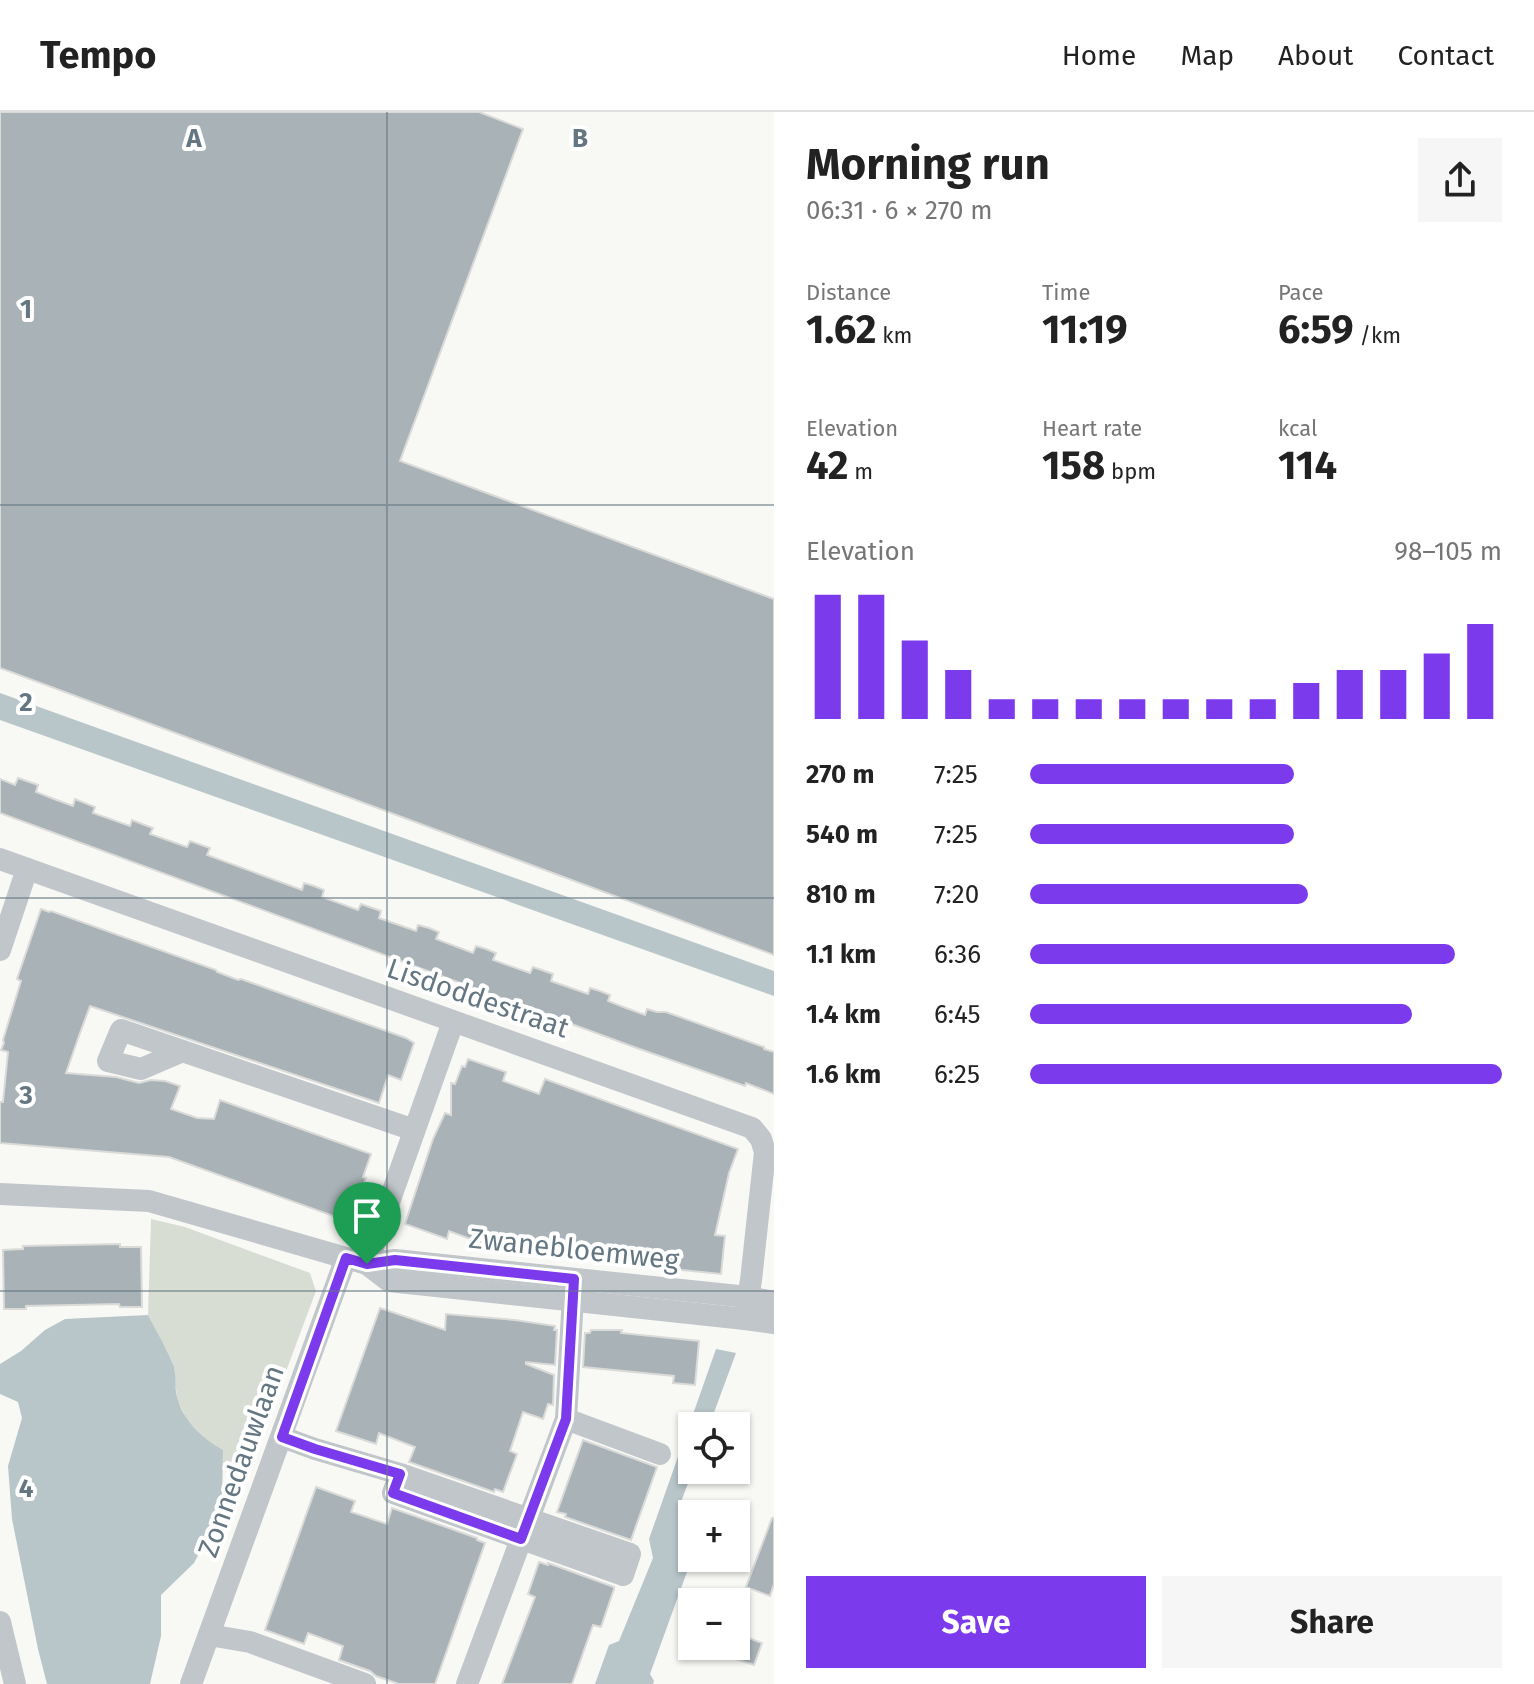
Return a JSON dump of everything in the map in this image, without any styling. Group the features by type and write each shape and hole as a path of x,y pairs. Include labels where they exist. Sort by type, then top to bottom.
{"street":[{"name":"Lisdoddestraat","path":"0,859 752,1128 761,1139 765,1152 747,1308"},
{"path":"0,950 27,869"},
{"name":"Zonnedauwlaan","path":"191,1684 282,1437 414,1130 453,1022"},
{"path":"183,1051 414,1130"},
{"name":"Zwanebloemweg","path":"0,1194 149,1201 357,1261 389,1281 573,1290 747,1308 774,1302"},
{"path":"467,1684 566,1419 573,1290"},
{"name":"Zwanebloemweg","path":"747,1308 774,1323"},
{"path":"566,1419 660,1454"},
{"path":"282,1437 400,1474 524,1529"},
{"path":"0,1622 15,1684"},
{"path":"209,1635 250,1642 328,1678 365,1684"}],"shaded area":[{"path":"0,693 774,971 774,996 0,720"},
{"path":"151,1219 185,1227 310,1273 316,1291 252,1462 223,1463 222,1450 206,1441 188,1422 178,1401 175,1370 148,1315"},
{"path":"148,1315 174,1367 176,1392 182,1411 199,1433 223,1450 222,1501 194,1563 161,1595 161,1636 150,1684 47,1684 12,1519 8,1466 22,1418 18,1402 0,1394 0,1364 65,1319"},
{"path":"716,1349 736,1353 714,1412 694,1412"},
{"path":"678,1457 678,1484 688,1484 682,1500 678,1500 678,1572 687,1572 681,1588 678,1588 678,1597 650,1674 653,1684 595,1684 609,1645 619,1641 653,1558 649,1539"}],"building":[{"path":"0,112 479,112 523,129 400,461 774,599 774,955 0,668"},
{"path":"18,778 38,785 36,792 73,806 75,799 95,807 93,813 130,826 132,820 153,828 150,834 187,847 190,841 210,848 207,855 302,890 304,883 324,890 322,897 358,910 361,904 381,911 379,918 416,931 418,925 429,928 439,932 436,939 473,953 476,946 486,949 496,953 493,960 530,973 533,967 553,974 551,981 588,994 590,988 600,991 610,995 608,1001 645,1015 647,1009 666,1012 764,1047 774,1052 774,1094 634,1047 0,813 0,779 15,785"},
{"path":"41,909 414,1043 401,1080 388,1075 379,1103 90,1006 80,1033 66,1073 116,1077 139,1083 165,1081 180,1086 171,1109 197,1118 214,1119 220,1100 371,1154 350,1222 169,1157 0,1143 0,1102 3,1102 8,1052 1,1050 21,981 17,979"},
{"path":"468,1059 506,1072 503,1081 539,1094 545,1079 738,1149 729,1173 715,1235 725,1236 721,1274 651,1268 594,1260 594,1257 575,1258 575,1255 537,1257 537,1254 498,1250 498,1246 449,1231 447,1239 405,1224 433,1139 445,1113 451,1115 451,1083 455,1084"},
{"path":"120,1244 120,1247 141,1247 142,1307 120,1307 119,1304 4,1309 3,1250 23,1249 23,1246"},
{"path":"380,1308 445,1330 446,1314 555,1326 555,1365 526,1362 554,1375 553,1405 548,1404 543,1419 523,1412 510,1451 517,1454 503,1492 495,1489 494,1492 409,1462 415,1447 379,1433 376,1444 336,1431"},
{"path":"591,1330 622,1330 621,1333 699,1341 695,1385 673,1383 674,1376 583,1367 585,1333"},
{"path":"583,1440 657,1467 631,1540 557,1512"},
{"path":"316,1487 355,1501 351,1512 387,1524 392,1508 485,1543 435,1684 399,1684 339,1660 343,1646 308,1633 304,1644 265,1630"},
{"path":"774,1518 774,1584 770,1596 746,1587"},
{"path":"539,1562 614,1589 601,1627 593,1625 572,1684 502,1684 535,1597 528,1594"},
{"path":"750,1638 762,1643 754,1665 739,1660 750,1660"}],"route":[{"path":"346,1258 367,1264 395,1260 574,1279 566,1419 521,1539 393,1493 400,1474 282,1437 346,1258"}]}
